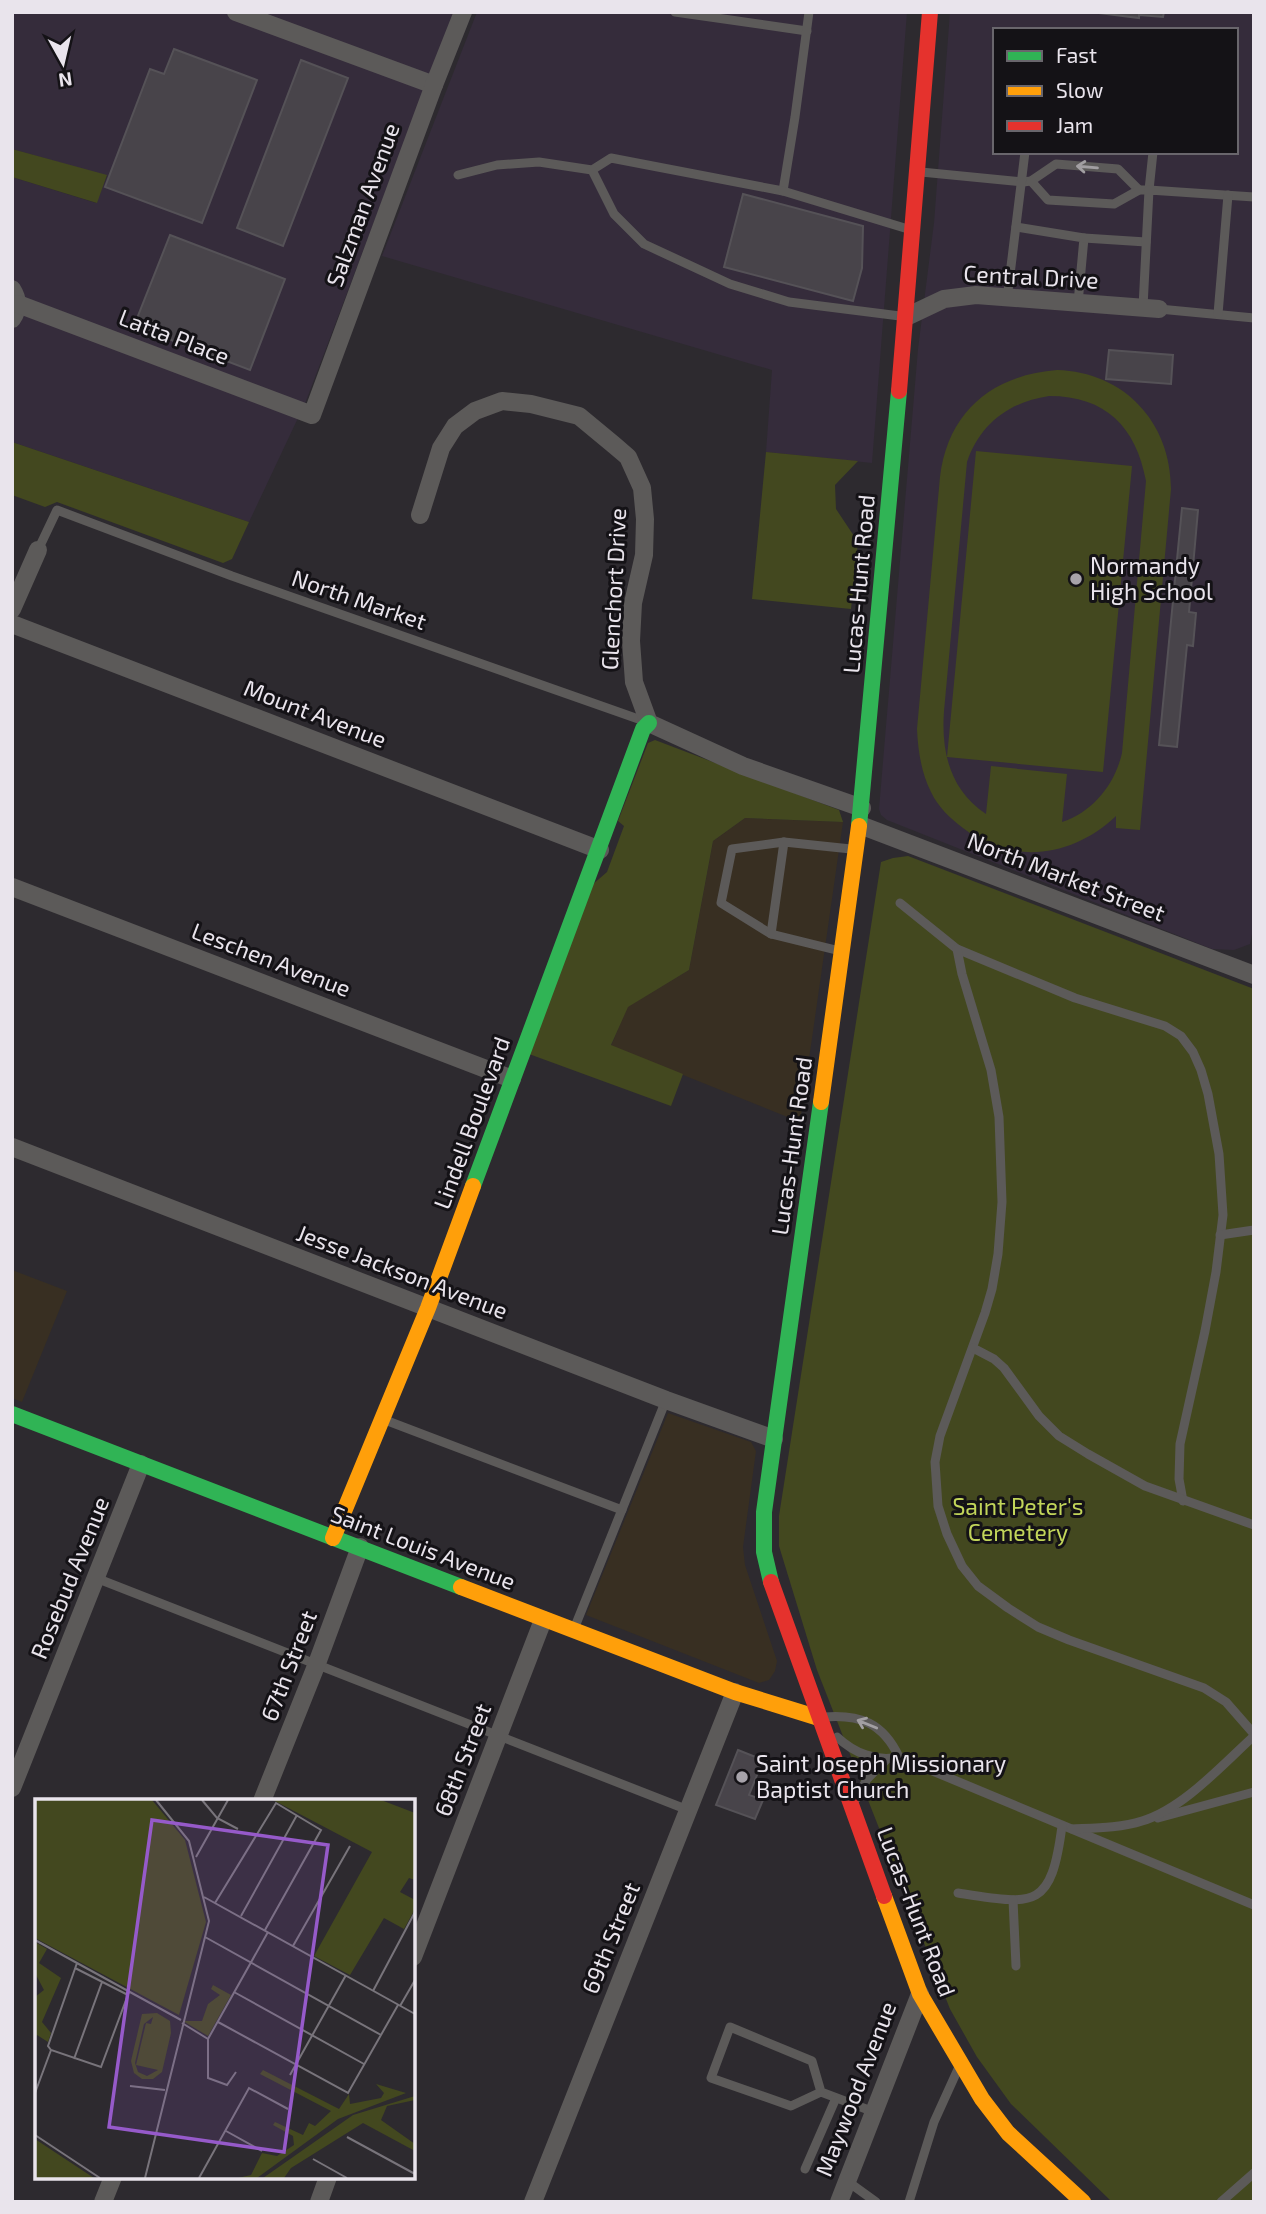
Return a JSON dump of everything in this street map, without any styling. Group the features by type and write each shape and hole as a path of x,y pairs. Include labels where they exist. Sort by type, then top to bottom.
{"main road":[{"name":"Lucas-Hunt Road","path":"930,12 906,317 861,817 762,1534 764,1558 819,1718 920,1994 982,2099 1008,2133 1083,2202"},
{"name":"Lindell Boulevard","path":"333,1538 428,1308 643,729 649,723"},
{"name":"Saint Louis Avenue","path":"12,1414 543,1620 735,1692 819,1718"}],"street":[{"path":"236,12 434,85"},
{"name":"Salzman Avenue","path":"312,415 463,12"},
{"name":"Central Drive","path":"906,317 944,299 976,295 1151,308"},
{"name":"Latta Place","path":"14,304 312,415"},
{"name":"Glenchort Drive","path":"419,515 441,448 455,426 475,411 502,401 531,404 579,416 628,457 642,488 645,519 645,555 633,603 632,641 634,682 649,723"},
{"path":"12,609 38,550"},
{"name":"Mount Avenue","path":"12,624 600,850"},
{"name":"North Market Street","path":"649,723 861,817 1254,975"},
{"name":"Leschen Avenue","path":"12,887 512,1079"},
{"name":"Jesse Jackson Avenue","path":"12,1147 666,1400 775,1439"},
{"name":"Rosebud Avenue","path":"12,1788 141,1464"},
{"name":"67th Street","path":"263,1799 360,1547"},
{"name":"68th Street","path":"415,1951 543,1620"},
{"name":"69th Street","path":"533,2202 735,1692"},
{"name":"Maywood Avenue","path":"839,2202 920,1994"},
{"path":"103,2202 112,2179"},
{"path":"319,2202 327,2179"}],"lane":[{"path":"676,12 807,30"},
{"path":"783,191 809,12"},
{"path":"1007,299 1016,227 1027,181 1026,154"},
{"path":"1153,154 1144,190 1151,308 1254,318"},
{"path":"458,175 497,165 539,162 592,170 611,158 783,191 913,231"},
{"path":"918,172 1027,181 1056,164 1118,169 1144,190"},
{"path":"592,170 614,214 644,244 656,250 730,284 789,302 906,317"},
{"path":"1027,181 1048,200 1114,204 1144,190 1254,197"},
{"path":"1218,314 1228,195"},
{"path":"1016,227 1084,238 1146,242"},
{"path":"1078,303 1084,238"},
{"name":"North Market","path":"38,550 57,510 245,580 649,723"},
{"path":"842,952 771,934 722,903 732,849 784,842 857,850"},
{"path":"771,934 784,842"},
{"path":"900,903 957,949 1075,998 1165,1026 1181,1036 1193,1052 1208,1094 1220,1164 1223,1215 1207,1319 1181,1444 1179,1479 1183,1501"},
{"path":"957,949 961,974 991,1070 999,1117 1002,1202 992,1289 940,1436 935,1461 938,1506 962,1566 978,1586 1038,1627 1204,1688 1226,1702 1254,1735 1168,1810 1142,1821"},
{"path":"1220,1236 1254,1230"},
{"path":"973,1348 995,1359 1004,1368 1039,1416 1059,1436 1145,1486 1254,1525"},
{"path":"573,1631 666,1400"},
{"path":"381,1419 622,1510"},
{"path":"96,1578 688,1810"},
{"path":"819,1718 842,1716 864,1721 882,1730 891,1740 899,1757"},
{"path":"819,1718 840,1740 858,1752 886,1760 899,1757 1254,1905"},
{"path":"854,1814 858,1794 867,1779 886,1760"},
{"path":"1066,1827 1091,1828 1176,1815 1254,1792"},
{"path":"958,1893 1013,1900 1031,1898 1044,1890 1056,1867 1066,1827"},
{"path":"1013,1900 1016,1966"},
{"path":"821,2092 812,2061 730,2027 711,2078 791,2106 821,2092 874,2112"},
{"path":"909,2202 934,2122 960,2063"},
{"path":"805,2169 836,2098"},
{"path":"1222,2202 1254,2173"},
{"path":"847,2181 876,2202"}],"shaded area":[{"path":"12,12 454,12 306,401 249,522 12,442 12,177 96,203 107,176 12,149"},
{"path":"477,12 907,12 872,463 766,452 772,370 382,256"},
{"name":"Normandy High School","path":"950,12 1254,12 1254,925 1250,944 1234,950 1212,949 887,820 881,815 879,809 918,349 934,223"},
{"path":"745,818 843,822 800,1122 611,1046 627,1007 689,970 713,841"},
{"path":"12,1270 67,1291 22,1402 12,1398"},
{"path":"668,1413 751,1442 756,1451 743,1547 745,1565 777,1661 769,1680 759,1683 586,1615"}],"green space":[{"path":"12,149 107,175 97,203 12,177"},
{"path":"1057,370 1081,373 1103,380 1123,391 1153,422 1163,442 1171,489 1140,830 1116,828 1116,816 1081,841 1042,852 1022,852 982,840 958,824 941,807 925,777 917,729 940,477 945,454 953,433 977,401 994,389 1034,373","holes":["1049,396 1069,397 1087,402 1115,418 1135,445 1146,481 1122,753 1114,775 1101,795 1083,811 1062,822 1067,774 991,766 986,814 964,794 956,782 946,755 943,726 967,462 980,436 998,417 1035,399"]},
{"path":"12,442 249,522 232,559 223,563 57,502 45,507 12,495"},
{"path":"976,451 1132,466 1103,772 947,757"},
{"path":"766,452 858,461 835,485 836,509 858,542 851,609 752,599"},
{"path":"655,740 839,810 843,822 745,818 713,841 689,970 628,1007 611,1045 683,1074 671,1106 529,1054 592,885 607,872 624,826 618,821 648,743"},
{"name":"Saint Peter's Cemetery","path":"908,856 1254,989 1254,2202 1112,2202 1011,2104 977,2057 950,2009 817,1670 779,1546 779,1516 881,862"}],"building":[{"path":"1091,12 1164,12 1163,17 1139,15 1139,18"},
{"path":"174,49 257,80 202,223 105,187 150,69 164,74"},
{"path":"301,60 348,78 283,246 237,228"},
{"path":"743,194 863,226 862,268 853,301 724,267"},
{"path":"170,235 285,279 250,370 134,326"},
{"path":"1109,350 1173,355 1171,384 1106,379"},
{"path":"1182,508 1198,510 1189,612 1196,613 1193,646 1187,645 1177,747 1159,745"},
{"name":"Saint Joseph Missionary Baptist Church","path":"738,1750 763,1760 749,1795 763,1800 755,1819 716,1805"}],"traffic: fast":[{"path":"859,826 899,391"},
{"path":"473,1186 643,729 649,723"},
{"path":"771,1582 764,1552 764,1512 821,1102"},
{"path":"12,1414 461,1587"}],"traffic: slow":[{"path":"821,1102 859,826"},
{"path":"333,1538 428,1308 473,1186"},
{"path":"461,1587 735,1692 819,1718"},
{"path":"884,1896 920,1994 982,2099 1008,2133 1083,2202"}],"traffic: jam":[{"path":"899,391 930,12"},
{"path":"771,1582 884,1896"}],"place":[{"name":"Normandy High School","path":"1076,579"},
{"name":"Saint Joseph Missionary Baptist Church","path":"742,1777"}]}
